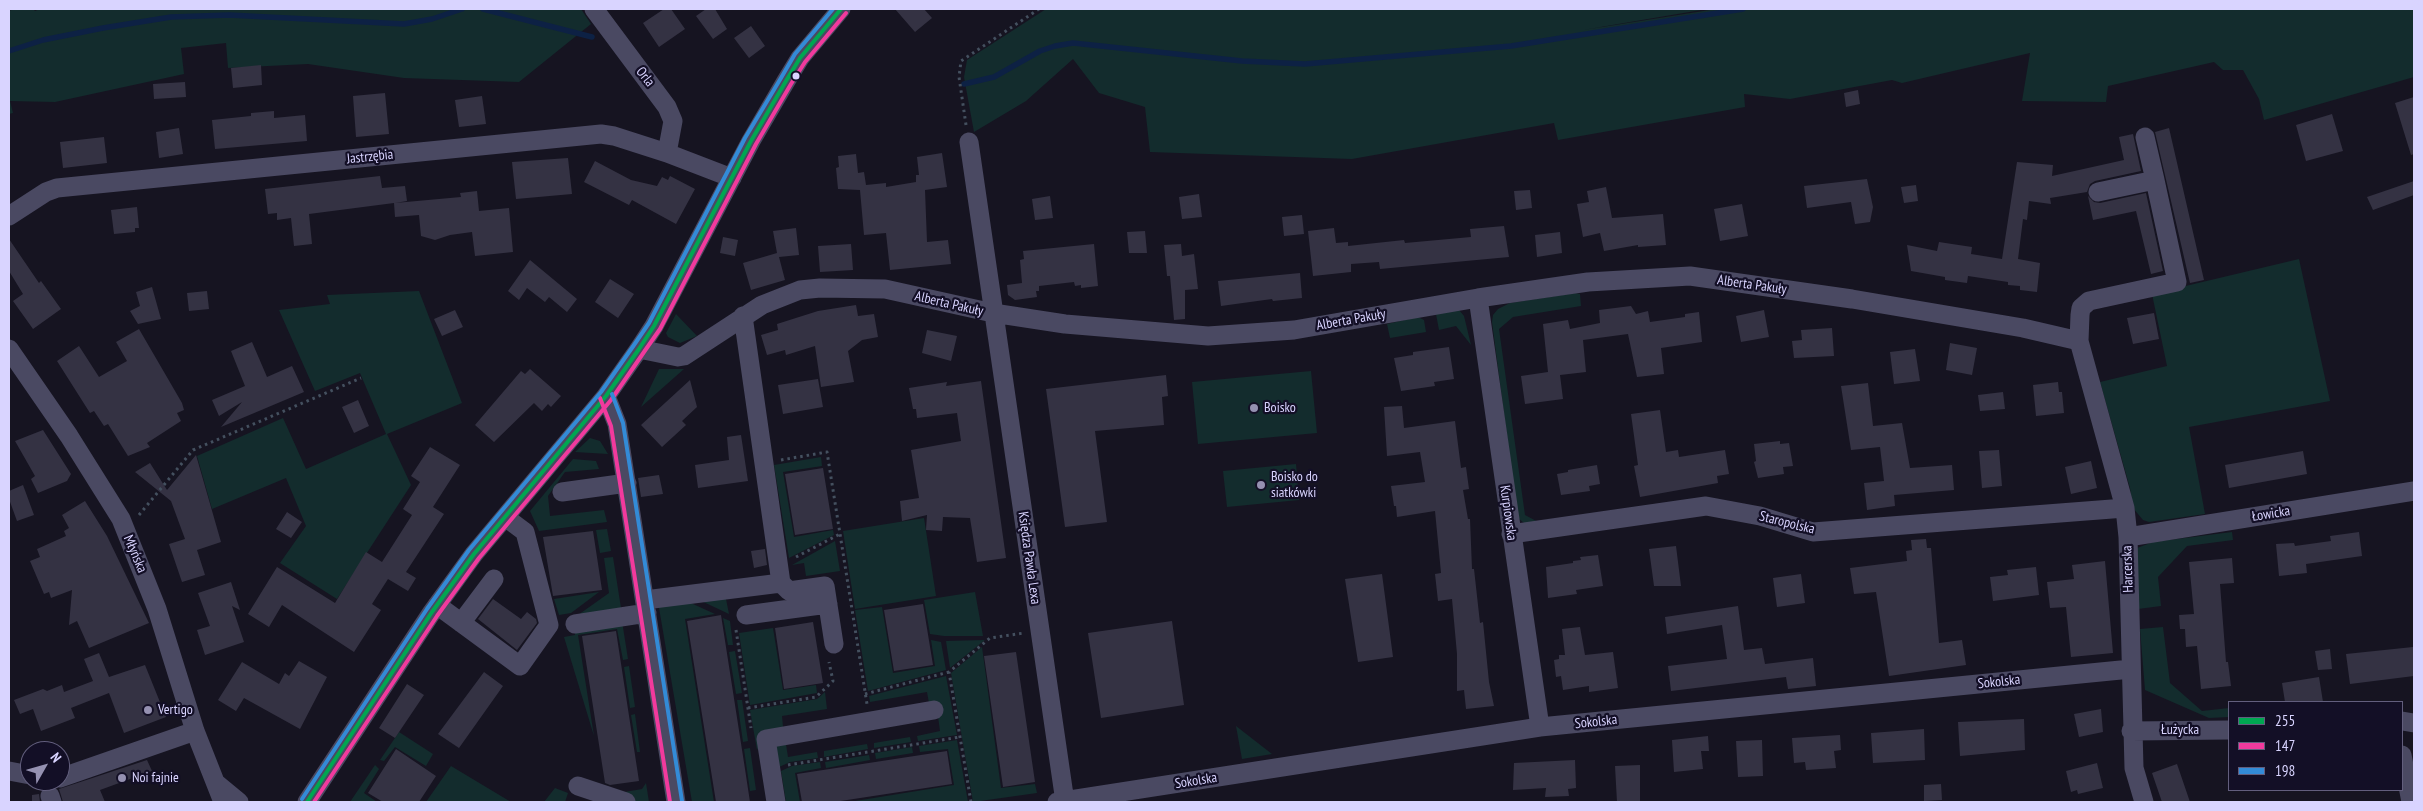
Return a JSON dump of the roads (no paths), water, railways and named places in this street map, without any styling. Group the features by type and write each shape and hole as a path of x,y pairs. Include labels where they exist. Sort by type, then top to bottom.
{"street":[{"name":"Orla","path":"594,9 668,106 673,121 667,153"},
{"path":"307,802 437,605 474,554 606,396 654,326 751,140 800,58 840,9"},
{"name":"Jastrzębia","path":"9,216 46,192 57,188 591,135 614,136 667,153 732,178"},
{"path":"2098,192 2155,180 2145,137"},
{"name":"Księdza Pawła Lexa","path":"969,142 1062,802"},
{"name":"Harcerska","path":"2144,802 2134,768 2131,731 2128,537 2125,508 2079,341 2081,308 2089,301 2177,282 2155,180"},
{"name":"Alberta Pakuły","path":"638,349 678,357 684,356 762,305 800,290 820,288 885,289 993,313 1065,324 1208,336 1294,330 1478,298 1588,282 1690,276 1852,299 2023,328 2079,341"},
{"name":"Kurpiowska","path":"1478,298 1540,727"},
{"path":"743,316 780,575 789,591 825,586 837,648"},
{"name":"Młyńska","path":"9,349 69,436 126,530 157,609 195,731 223,802"},
{"path":"606,396 617,424 676,802"},
{"path":"562,492 627,483"},
{"name":"Łowicka","path":"2128,537 2414,491"},
{"name":"Staropolska","path":"1511,534 1706,506 1760,516 1813,532 2125,508"},
{"path":"437,605 520,666 549,625 525,532 505,517"},
{"path":"575,624 780,575"},
{"path":"461,623 494,580"},
{"path":"741,622 828,604"},
{"name":"Sokolska","path":"1062,802 1540,727 2131,669"},
{"path":"776,802 766,738 934,710"},
{"name":"Łużycka","path":"2131,731 2228,730"},
{"path":"70,775 195,731"},
{"path":"2403,761 2411,802"},
{"path":"215,783 239,802"},
{"path":"578,786 626,802"}],"waterway":[{"path":"9,51 43,40 171,17 229,15 404,24 432,19 462,9"},
{"path":"483,9 592,37"},
{"path":"964,84 994,77 1040,51 1073,43 1242,61 1305,64 1511,46 1743,9"}],"place":[{"name":"Boisko","path":"1254,408"},
{"name":"Boisko do siatkówki","path":"1261,485"},
{"name":"Vertigo","path":"148,710"},
{"name":"Noi fajnie","path":"122,778"}]}
